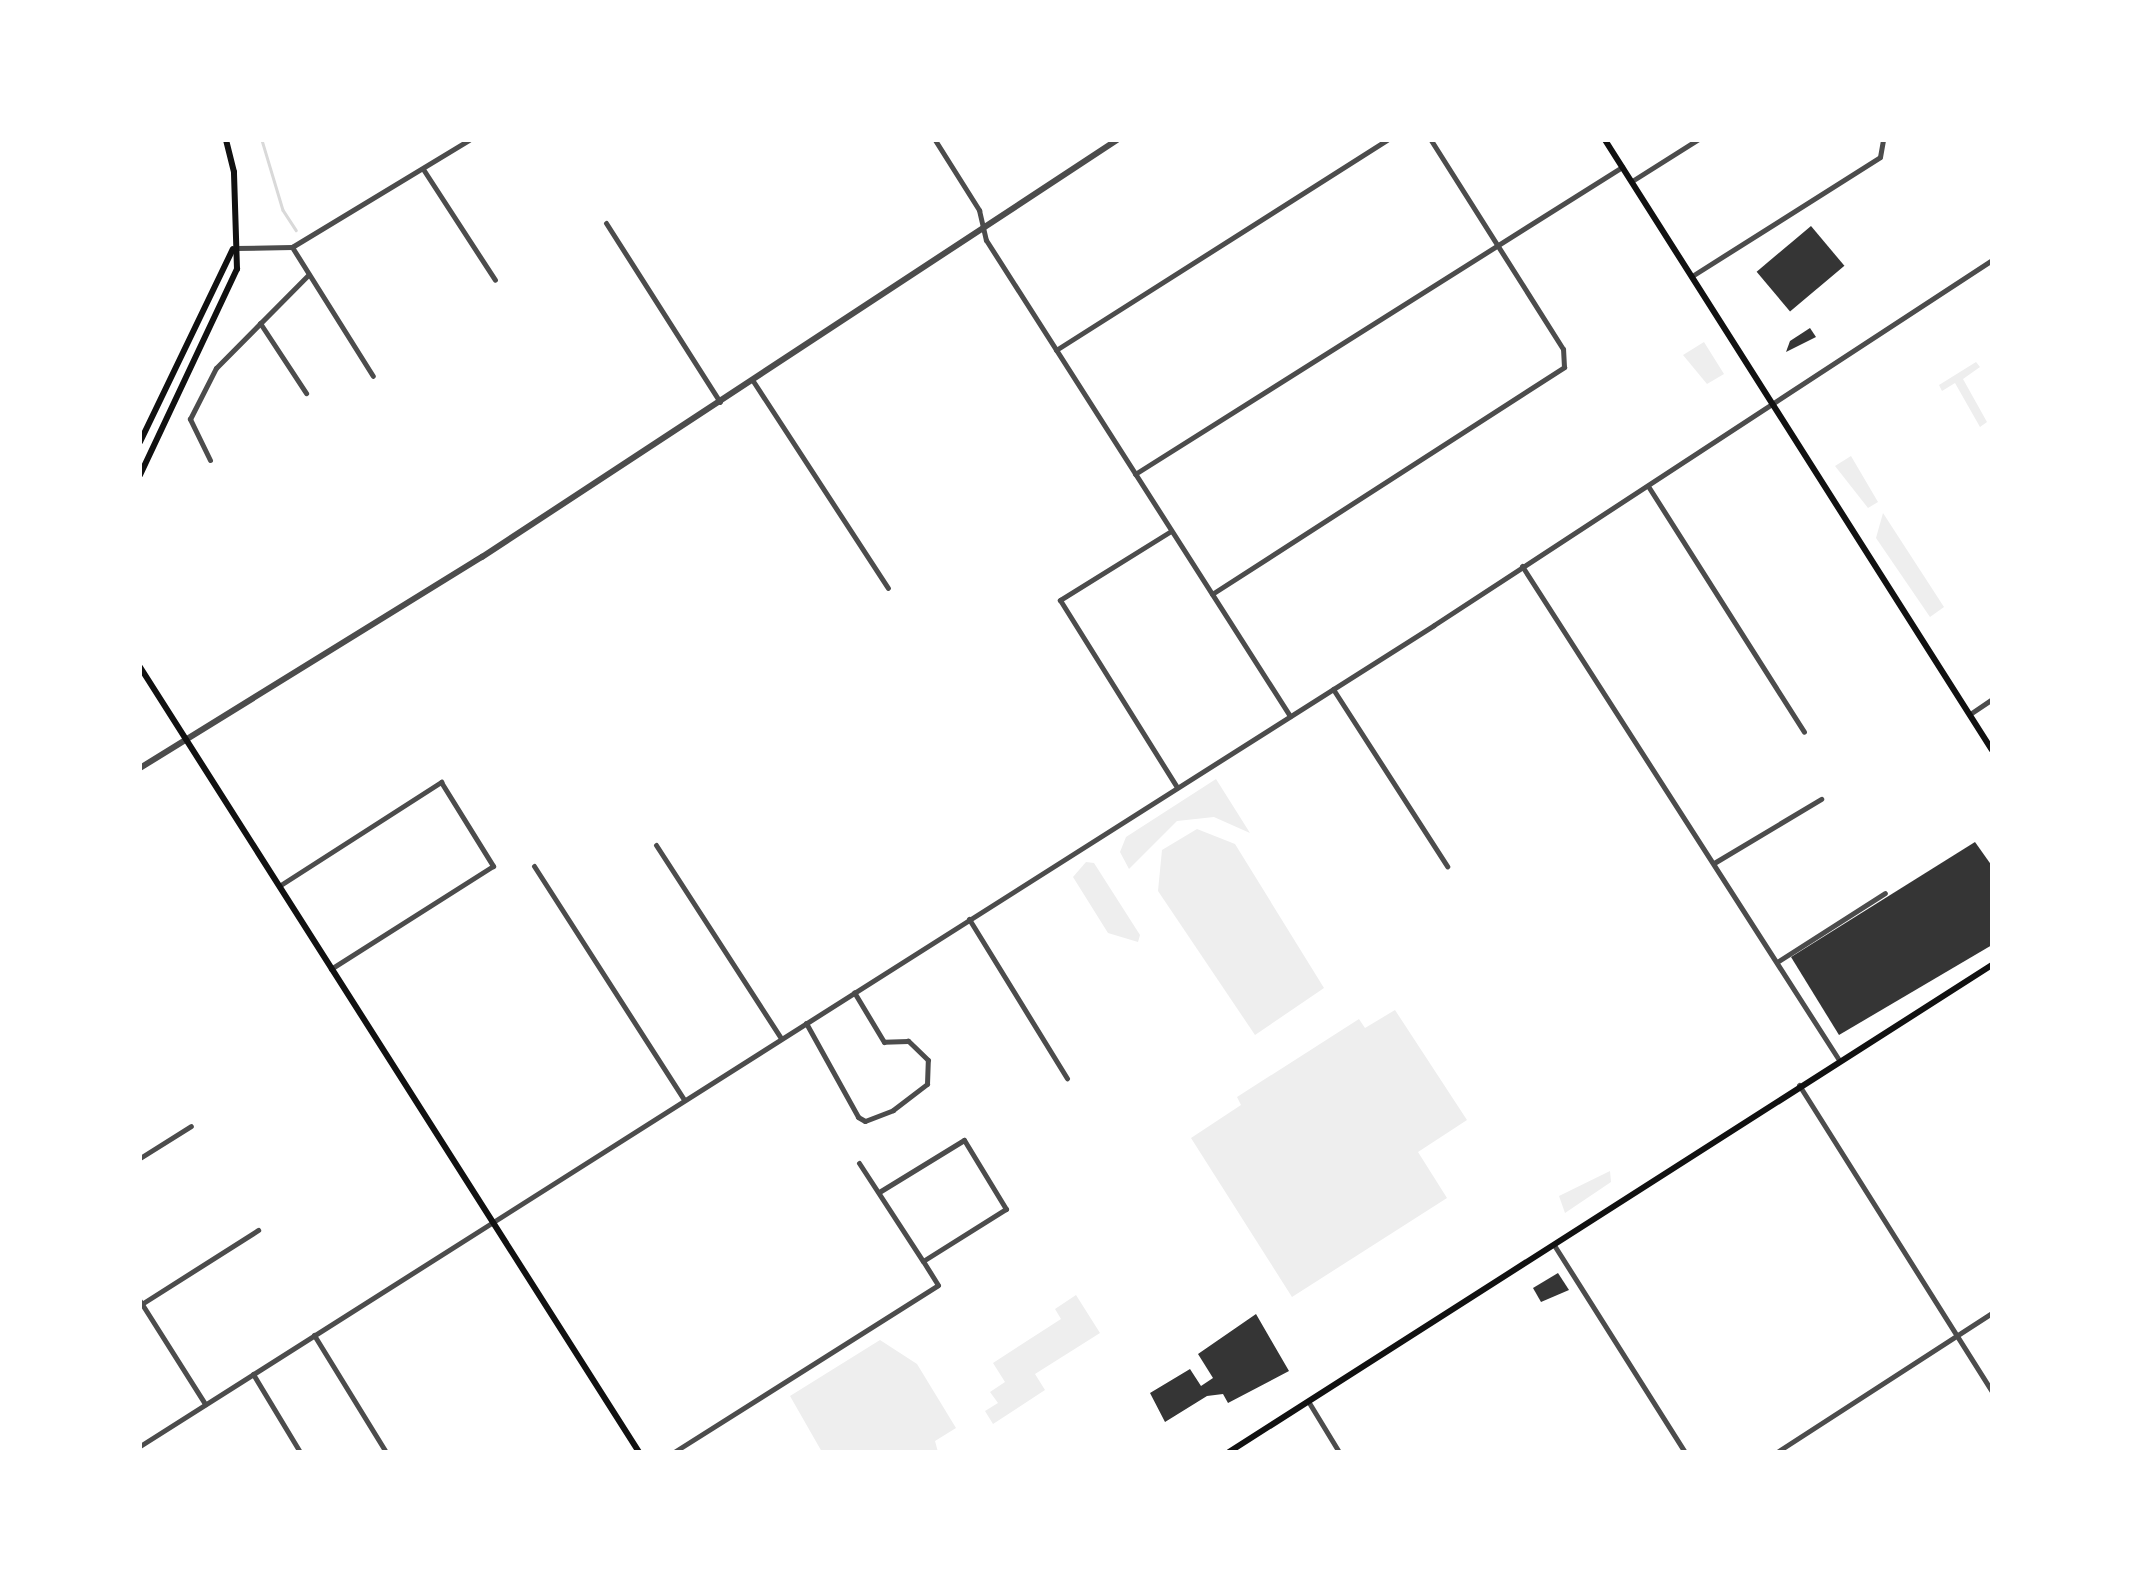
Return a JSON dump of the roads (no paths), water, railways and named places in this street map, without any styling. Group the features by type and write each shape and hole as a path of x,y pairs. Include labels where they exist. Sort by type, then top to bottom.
{"main road":[{"path":"140,475 219,316 236,270 234,172 226,140"},
{"path":"1605,140 1992,750"},
{"path":"140,442 234,248"},
{"path":"140,667 639,1452"},
{"path":"1229,1452 1992,965"}],"street":[{"path":"234,248 292,247 469,140"},
{"path":"935,140 1056,350 1290,716"},
{"path":"140,768 720,402 1117,140"},
{"path":"1056,350 1387,140"},
{"path":"1431,140 1498,244 1566,362"},
{"path":"1632,181 1697,140"},
{"path":"1692,276 1880,157 1884,144"},
{"path":"1135,474 1622,167"},
{"path":"423,169 494,280"},
{"path":"606,223 720,402"},
{"path":"292,247 372,376"},
{"path":"140,1446 1333,689 1992,260"},
{"path":"210,460 190,419 216,368 308,275"},
{"path":"260,324 306,393"},
{"path":"1212,594 1566,362 1574,363"},
{"path":"753,380 888,588"},
{"path":"1648,486 1804,732"},
{"path":"1172,531 1060,600 1177,788"},
{"path":"1522,566 1839,1060"},
{"path":"1333,689 1447,866"},
{"path":"1970,714 1992,700"},
{"path":"278,886 441,782 493,866 331,970"},
{"path":"1714,864 1821,800"},
{"path":"656,845 781,1038"},
{"path":"534,866 684,1100"},
{"path":"1777,962 1885,893"},
{"path":"968,919 1066,1078"},
{"path":"806,1023 858,1117 866,1121 893,1110 927,1084 932,1072 908,1040 884,1042 854,992"},
{"path":"1799,1085 1992,1391"},
{"path":"140,1158 191,1126"},
{"path":"879,1192 964,1140 1006,1210 923,1261"},
{"path":"674,1452 938,1285 860,1163"},
{"path":"205,1404 141,1303 258,1230"},
{"path":"1554,1245 1685,1452"},
{"path":"1776,1452 1992,1314"},
{"path":"314,1335 386,1452"},
{"path":"253,1374 300,1452"},
{"path":"1308,1401 1339,1452"}],"waterway":[{"path":"262,140 283,210 296,230"}]}
